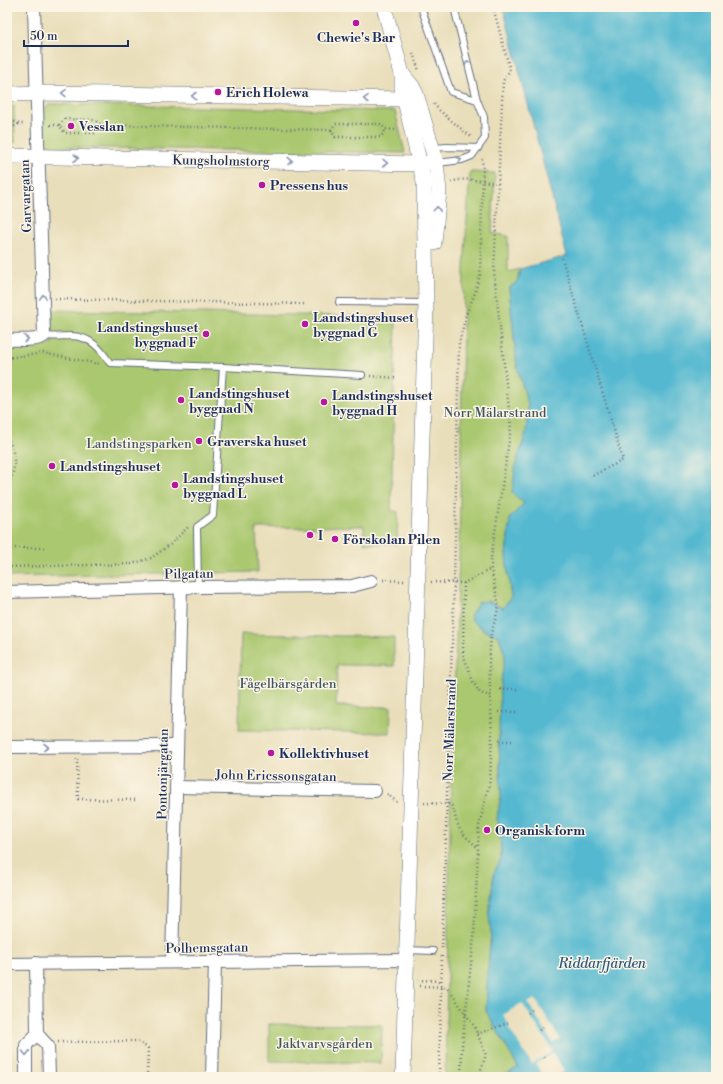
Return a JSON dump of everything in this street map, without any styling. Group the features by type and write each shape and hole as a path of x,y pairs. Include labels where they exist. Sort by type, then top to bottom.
{"street":[{"name":"Garvargatan","path":"34,7 44,336"},
{"path":"384,7 402,74 404,99 424,182 426,303 403,1077"},
{"path":"402,74 425,103 432,148 436,163 439,191 426,303"},
{"path":"7,94 36,93 404,99 425,103"},
{"name":"Kungsholmstorg","path":"7,156 420,164 436,163"},
{"path":"7,340 35,339 44,336"},
{"name":"Pilgatan","path":"7,592 198,586 352,586 371,581"},
{"name":"Pontonjärgatan","path":"172,962 181,587"},
{"path":"7,747 176,746"},
{"name":"John Ericssonsgatan","path":"176,787 375,791"},
{"name":"Polhemsgatan","path":"7,964 172,962 407,955"},
{"path":"212,1077 215,961"},
{"path":"36,963 37,1034 48,1046 49,1075 47,1077"},
{"path":"28,1077 26,1075 26,1045 37,1034"}],"lane":[{"path":"423,7 451,92 477,100"},
{"path":"436,163 462,160 472,156 486,138 484,117 477,100 454,7"},
{"path":"420,164 424,153 432,148 478,148"},
{"path":"340,302 426,303"},
{"path":"44,336 73,336 87,340 101,349 110,363 224,367 362,375"},
{"path":"198,586 197,527 213,515 224,367"},
{"path":"407,955 433,951"}],"path":[{"path":"460,1077 474,937 479,826 490,780 492,736 488,663 491,634 499,606 491,568 491,558 512,428 494,272 503,81 510,70 493,7"},
{"path":"412,52 419,71"},
{"name":"Norr Mälarstrand","path":"425,103 439,110 471,137 478,148 483,168 480,275 475,293 466,315 459,344 454,583 446,804 439,1077"},
{"path":"7,118 19,124 60,125 66,119 94,120 102,126 331,130"},
{"path":"7,130 19,124"},
{"path":"331,130 335,124 380,124 386,129 395,130"},
{"path":"60,125 65,133 94,133 102,126"},
{"path":"331,130 335,137 381,137 386,129"},
{"path":"449,183 455,180 495,183"},
{"path":"562,258 623,460 590,477"},
{"path":"43,299 307,304"},
{"path":"7,358 43,353 104,365 110,363"},
{"path":"362,375 395,378"},
{"path":"7,437 12,446 14,468 12,478 7,486"},
{"path":"7,567 132,564 156,555 171,544 187,527 197,527"},
{"path":"7,548 46,548"},
{"path":"454,583 464,583 491,568"},
{"path":"464,583 463,654 473,682 480,693 491,696"},
{"path":"500,689 520,689"},
{"path":"499,712 517,712"},
{"path":"499,741 513,741"},
{"path":"77,746 78,799 135,800"},
{"path":"446,804 450,804 453,808 458,825 478,848"},
{"path":"406,980 442,981"},
{"path":"441,987 448,987 474,1026 486,1055 480,1075"},
{"path":"528,1012 532,1010"},
{"path":"477,1034 508,1023"},
{"path":"539,1030 543,1027"},
{"path":"48,1046 60,1041 137,1041 148,1048 147,1077"}],"green space":[{"path":"50,104 395,111 405,153 50,147 44,141 44,109"},
{"path":"7,106 14,106 15,143 7,143"},
{"name":"Norr Mälarstrand","path":"470,172 495,173 492,233 508,236 508,272 520,269 517,282 509,288 517,367 528,405 526,434 516,463 524,503 510,518 506,556 511,597 503,608 488,601 478,625 484,631 499,636 505,655 500,689 499,741 501,795 497,819 500,828 501,860 494,873 489,915 491,933 486,1011 518,1067 503,1077 445,1077 451,780 459,557 464,268"},
{"name":"Landstingsparken","path":"51,310 395,317 391,510 398,512 397,544 364,543 364,526 256,528 258,572 7,577 7,344 52,344"},
{"name":"Fågelbärsgården","path":"241,634 394,637 394,666 337,665 336,706 391,707 390,733 239,730"},
{"name":"Jaktvarvsgården","path":"269,1024 382,1025 381,1063 269,1061"}],"water":[{"name":"Riddarfjärden","path":"503,7 716,7 716,1077 503,1077 518,1067 486,1011 491,933 489,915 494,873 501,859 500,828 497,819 501,795 499,741 500,689 505,655 499,636 481,628 471,620 471,614 479,602 488,601 503,608 511,597 506,556 510,518 524,503 512,493 516,463 526,434 528,405 517,367 509,288 517,282 520,269 567,256"}],"pier":[{"path":"535,999 560,1039 553,1043 528,1003"},
{"path":"522,1003 553,1051 532,1064 508,1027 509,1025 503,1015"},
{"path":"553,1053 564,1071 555,1077 544,1077 536,1064"}],"place":[{"name":"Chewie's Bar","path":"356,23"},
{"name":"Erich Holewa","path":"218,92"},
{"name":"Vesslan","path":"71,126"},
{"name":"Pressens hus","path":"262,185"},
{"name":"Landstingshuset byggnad G","path":"305,324"},
{"name":"Landstingshuset byggnad F","path":"206,334"},
{"name":"Landstingshuset byggnad N","path":"181,400"},
{"name":"Landstingshuset byggnad H","path":"324,402"},
{"name":"Graverska huset","path":"199,441"},
{"name":"Landstingshuset","path":"52,466"},
{"name":"Landstingshuset byggnad L","path":"175,485"},
{"name":"I","path":"310,535"},
{"name":"Förskolan Pilen","path":"335,539"},
{"name":"Kollektivhuset","path":"271,753"},
{"name":"Organisk form","path":"487,830"}]}
